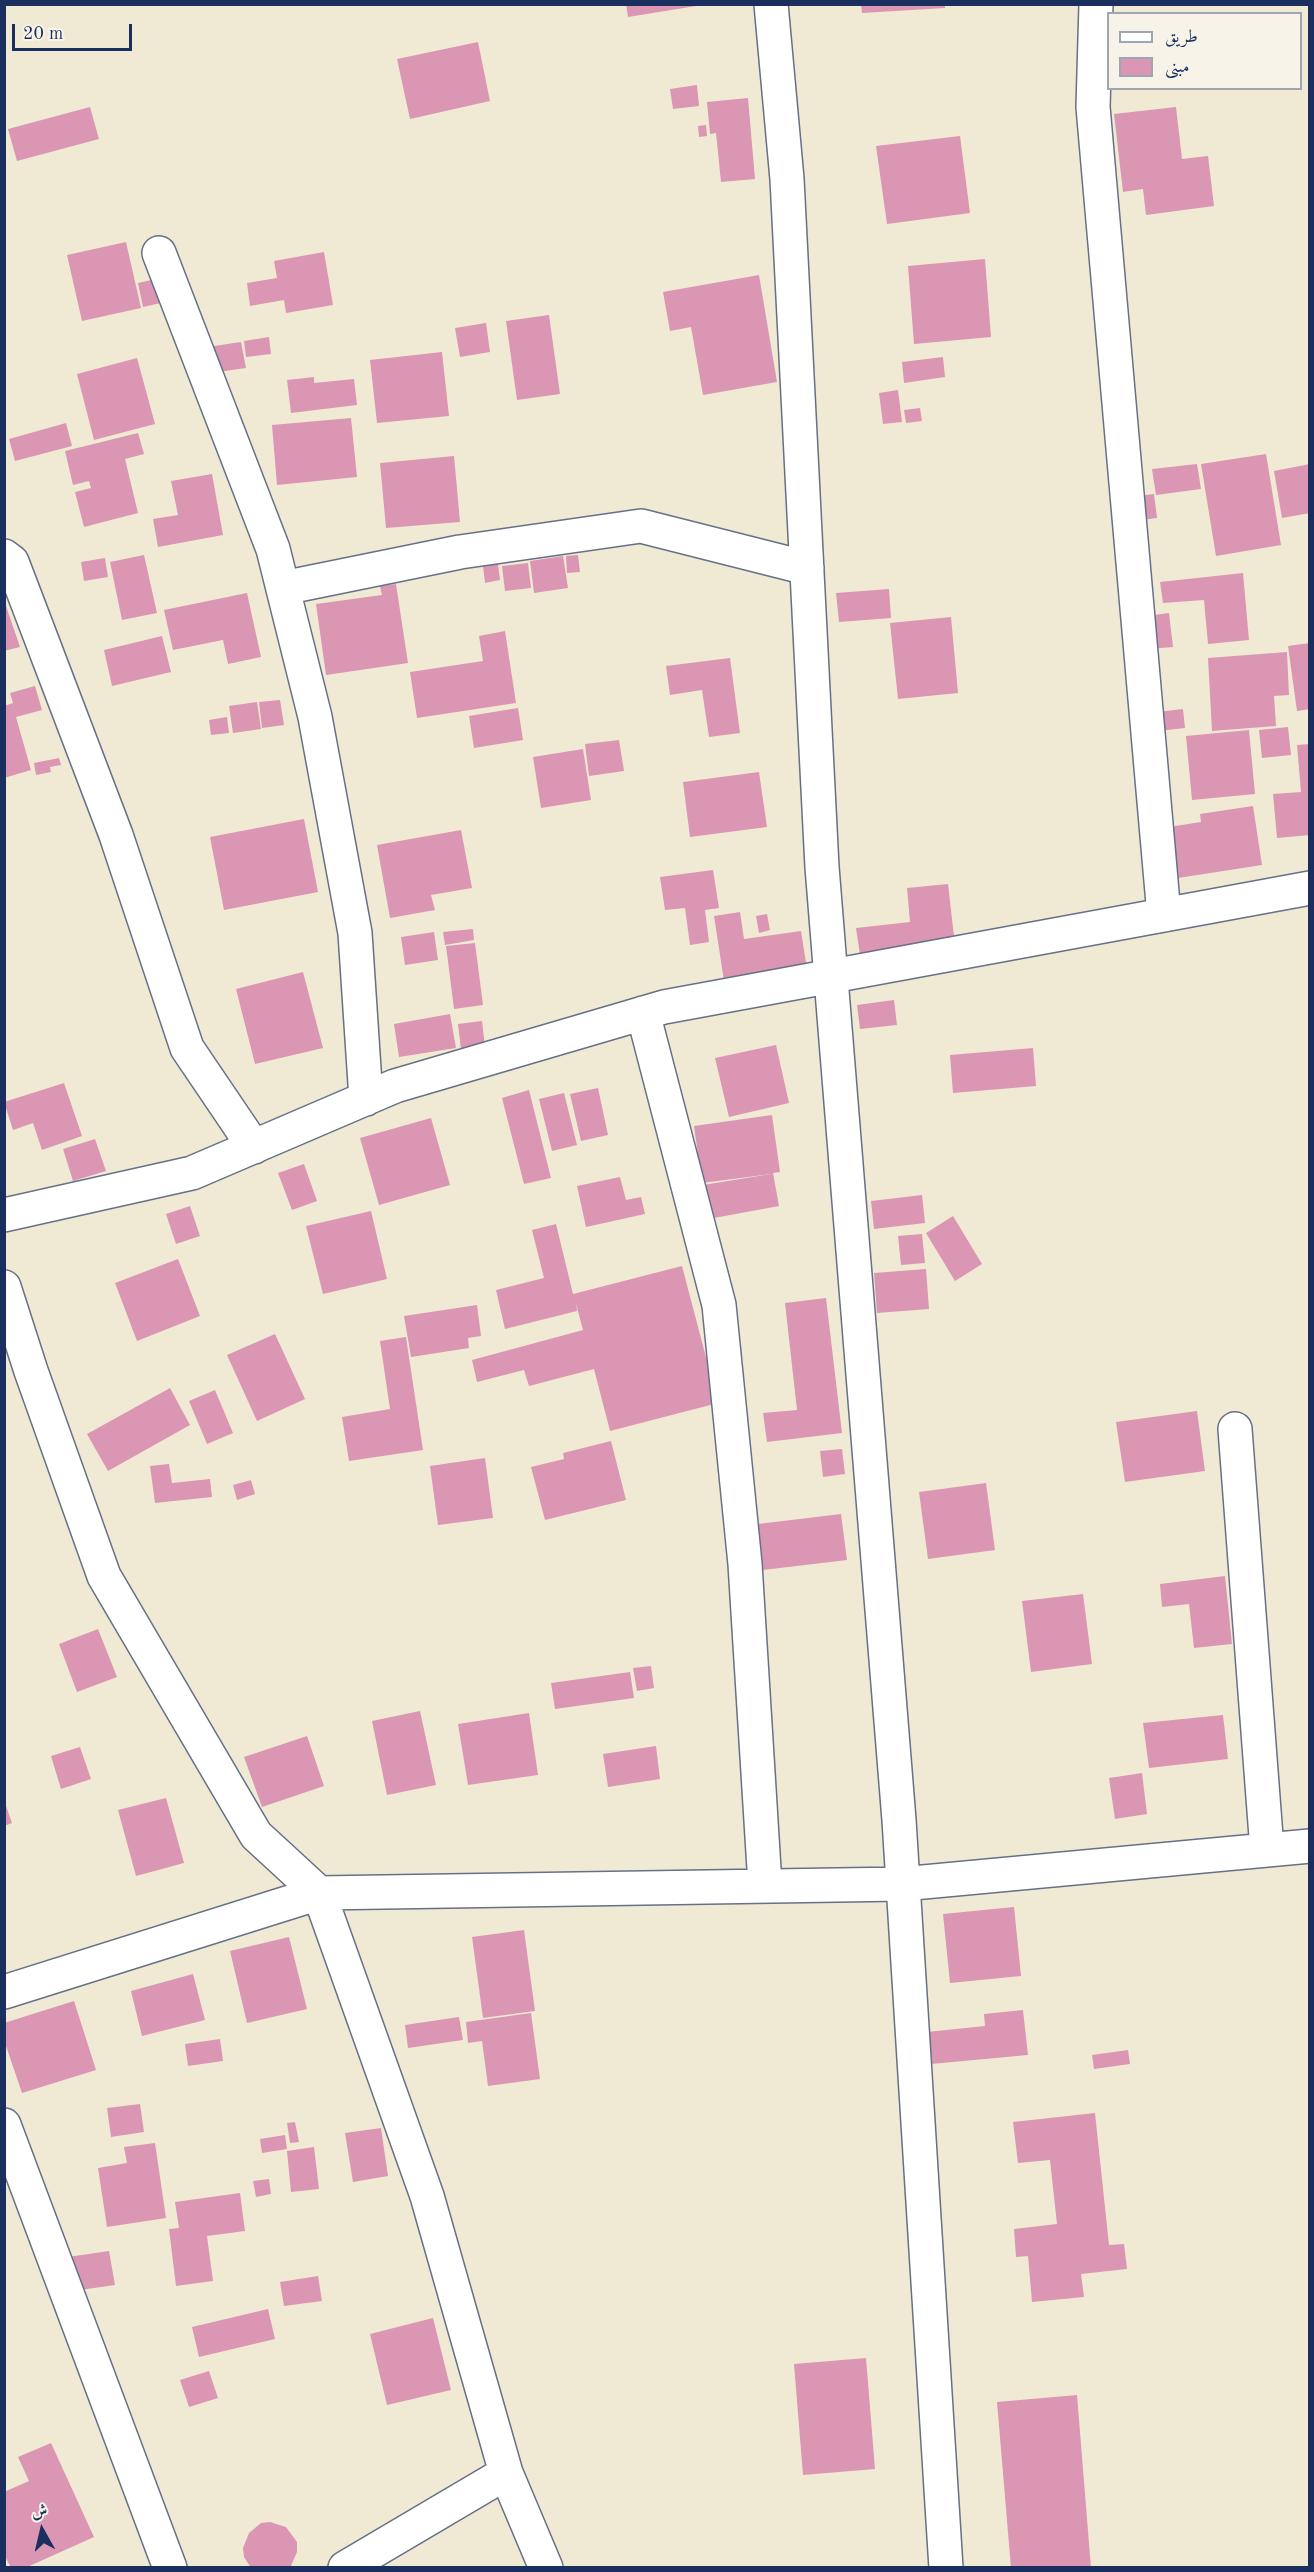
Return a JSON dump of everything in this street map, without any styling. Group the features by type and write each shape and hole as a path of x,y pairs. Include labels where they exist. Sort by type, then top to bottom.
{"street":[{"path":"771,4 787,179 822,867 902,1884 946,2568"},
{"path":"1096,4 1093,107 1164,915"},
{"path":"159,253 273,549 315,717 355,933 366,1099"},
{"path":"283,588 460,552 641,526 807,568"},
{"path":"4,556 12,562 116,835 188,1048 254,1147"},
{"path":"4,1215 192,1173 395,1086 664,1007 1310,888"},
{"path":"643,1013 719,1305 745,1564 765,1885"},
{"path":"4,1287 104,1576 256,1835 319,1893 427,2196 506,2473 546,2568"},
{"path":"1235,1429 1267,1850"},
{"path":"4,1992 319,1893 902,1884 1310,1846"},
{"path":"4,2125 170,2568"},
{"path":"345,2568 506,2473"}],"building":[{"path":"626,4 696,4 696,6 628,17"},
{"path":"861,4 945,4 945,8 862,13"},
{"path":"478,42 490,101 410,119 397,59"},
{"path":"697,85 699,106 673,109 670,89"},
{"path":"748,98 755,179 721,182 716,133 710,134 707,102"},
{"path":"90,107 99,139 17,161 8,129"},
{"path":"1176,107 1182,159 1208,156 1214,206 1146,215 1143,189 1123,192 1114,114"},
{"path":"706,125 707,136 699,137 698,126"},
{"path":"960,136 970,213 887,224 876,146"},
{"path":"126,242 141,308 82,321 67,255"},
{"path":"324,252 333,305 286,313 284,300 250,306 247,283 277,278 274,261"},
{"path":"985,259 991,337 914,344 908,266"},
{"path":"759,275 777,382 703,395 691,327 670,331 663,292"},
{"path":"156,279 161,303 143,307 138,283"},
{"path":"549,315 560,394 517,400 506,321"},
{"path":"486,323 490,352 460,357 455,328"},
{"path":"269,337 271,354 246,357 244,341"},
{"path":"241,342 246,368 218,372 214,346"},
{"path":"442,352 449,416 377,423 370,360"},
{"path":"943,357 945,377 904,383 902,362"},
{"path":"137,358 155,424 94,440 77,374"},
{"path":"314,377 314,383 354,379 357,405 291,413 287,380"},
{"path":"898,390 902,422 883,424 879,393"},
{"path":"920,408 922,421 906,423 904,410"},
{"path":"351,418 357,477 277,485 272,425"},
{"path":"66,423 72,446 15,461 9,439"},
{"path":"138,433 144,454 125,459 138,513 84,527 75,492 91,488 89,481 73,485 65,451"},
{"path":"1266,454 1281,545 1216,556 1201,464"},
{"path":"454,456 460,522 386,528 380,463"},
{"path":"1197,464 1201,489 1156,495 1152,469"},
{"path":"1310,464 1310,513 1282,518 1274,471"},
{"path":"212,474 223,535 158,547 153,519 178,515 171,481"},
{"path":"1154,494 1157,518 1141,520 1137,496"},
{"path":"144,555 157,613 122,620 110,562"},
{"path":"578,555 580,572 567,573 566,556"},
{"path":"563,556 568,588 534,593 530,561"},
{"path":"105,558 108,577 84,581 81,562"},
{"path":"528,563 531,588 505,591 502,566"},
{"path":"498,564 500,580 485,583 483,566"},
{"path":"1243,573 1249,640 1208,644 1204,600 1163,603 1160,582"},
{"path":"396,584 408,663 326,675 316,604 382,595 380,586"},
{"path":"889,589 891,618 839,622 836,593"},
{"path":"247,593 261,657 228,664 223,640 173,650 164,610"},
{"path":"4,600 20,647 4,651"},
{"path":"1169,613 1173,647 1150,649 1146,616"},
{"path":"951,617 958,693 898,699 890,623"},
{"path":"505,631 516,703 417,718 410,672 483,661 479,636"},
{"path":"162,636 171,672 112,686 104,650"},
{"path":"1310,643 1310,709 1297,711 1288,646"},
{"path":"1287,652 1289,695 1274,696 1276,726 1212,731 1208,658"},
{"path":"730,658 740,733 709,737 702,690 670,695 666,666"},
{"path":"35,686 42,710 16,717 31,770 4,778 4,706 13,703 10,693"},
{"path":"280,700 284,725 262,728 259,702"},
{"path":"257,702 261,729 233,733 229,706"},
{"path":"518,708 523,740 474,748 469,716"},
{"path":"1183,709 1185,728 1159,731 1157,712"},
{"path":"227,717 229,733 211,735 209,720"},
{"path":"1288,727 1291,755 1262,758 1259,730"},
{"path":"1249,730 1255,794 1192,800 1186,736"},
{"path":"619,740 624,771 589,776 585,744"},
{"path":"1310,744 1310,835 1277,838 1273,794 1301,792 1297,745"},
{"path":"583,749 591,800 541,808 533,757"},
{"path":"59,758 61,765 50,767 51,772 36,775 34,763"},
{"path":"759,772 767,827 690,837 683,782"},
{"path":"1253,806 1262,865 1178,878 1169,827 1201,822 1200,814"},
{"path":"304,819 318,892 224,910 210,837"},
{"path":"461,830 472,888 431,895 435,910 390,918 377,845"},
{"path":"713,870 719,908 705,910 709,942 690,945 685,908 665,910 660,877"},
{"path":"948,884 955,945 860,955 856,928 910,922 907,888"},
{"path":"740,912 744,939 801,931 807,969 724,981 714,916"},
{"path":"767,914 770,930 759,933 756,916"},
{"path":"473,929 474,940 445,945 443,932"},
{"path":"434,932 438,960 405,965 401,937"},
{"path":"475,943 483,1005 454,1009 446,946"},
{"path":"303,972 323,1048 255,1064 236,989"},
{"path":"894,1000 897,1025 860,1029 857,1005"},
{"path":"450,1014 456,1048 399,1057 394,1024"},
{"path":"482,1021 485,1047 461,1050 458,1024"},
{"path":"776,1045 789,1103 729,1117 715,1058"},
{"path":"1033,1048 1036,1086 953,1093 950,1055"},
{"path":"64,1083 82,1136 42,1150 33,1123 13,1130 4,1102"},
{"path":"598,1088 608,1135 581,1141 570,1094"},
{"path":"529,1090 551,1178 524,1184 502,1098"},
{"path":"564,1093 577,1145 552,1151 539,1099"},
{"path":"772,1115 780,1172 773,1173 779,1206 703,1220 697,1186 771,1174 702,1183 694,1126"},
{"path":"431,1118 450,1185 379,1205 360,1138"},
{"path":"95,1139 106,1171 73,1181 63,1149"},
{"path":"304,1164 317,1201 292,1210 278,1173"},
{"path":"620,1177 626,1200 641,1197 645,1214 586,1227 577,1186"},
{"path":"922,1195 925,1223 874,1229 871,1201"},
{"path":"190,1206 200,1236 176,1244 166,1214"},
{"path":"371,1211 387,1279 323,1294 306,1226"},
{"path":"953,1216 982,1264 955,1281 926,1233"},
{"path":"556,1224 573,1294 682,1266 718,1403 610,1431 594,1369 529,1386 524,1370 477,1382 472,1360 583,1330 576,1304 577,1311 505,1329 496,1290 544,1278 532,1230"},
{"path":"922,1234 925,1263 901,1265 898,1236"},
{"path":"178,1259 200,1316 137,1341 115,1283"},
{"path":"926,1269 929,1309 877,1313 874,1273"},
{"path":"826,1298 842,1433 767,1442 763,1413 797,1410 785,1303"},
{"path":"477,1305 481,1336 468,1338 469,1348 411,1357 404,1316"},
{"path":"275,1334 305,1399 257,1421 227,1355"},
{"path":"406,1337 423,1450 349,1461 342,1417 390,1409 380,1341"},
{"path":"170,1388 190,1425 108,1471 87,1434"},
{"path":"215,1390 233,1433 207,1444 189,1401"},
{"path":"1197,1411 1205,1471 1125,1482 1116,1422"},
{"path":"611,1441 626,1500 545,1520 531,1467 564,1459 563,1453"},
{"path":"842,1449 845,1474 823,1477 820,1451"},
{"path":"485,1458 493,1518 438,1525 430,1466"},
{"path":"169,1464 172,1483 210,1479 212,1497 155,1503 150,1466"},
{"path":"251,1480 255,1494 237,1500 233,1485"},
{"path":"986,1483 995,1550 928,1559 919,1492"},
{"path":"841,1514 847,1560 763,1570 758,1524"},
{"path":"1225,1576 1232,1644 1194,1648 1189,1604 1162,1607 1160,1584"},
{"path":"1083,1594 1092,1664 1031,1672 1022,1601"},
{"path":"98,1629 117,1677 77,1692 59,1644"},
{"path":"651,1666 654,1688 637,1691 633,1668"},
{"path":"630,1672 634,1698 555,1709 551,1683"},
{"path":"420,1711 436,1785 387,1795 372,1721"},
{"path":"529,1713 538,1775 468,1785 458,1724"},
{"path":"1223,1715 1228,1759 1149,1768 1143,1723"},
{"path":"307,1736 324,1786 262,1807 244,1757"},
{"path":"656,1746 660,1779 608,1787 603,1754"},
{"path":"80,1747 91,1779 61,1789 51,1756"},
{"path":"1142,1773 1147,1814 1115,1819 1109,1778"},
{"path":"166,1798 184,1863 136,1876 118,1810"},
{"path":"4,1800 12,1823 4,1826"},
{"path":"1014,1907 1021,1976 950,1983 943,1914"},
{"path":"524,1930 535,2011 483,2018 472,1937"},
{"path":"289,1937 307,2009 247,2023 230,1951"},
{"path":"193,1974 205,2020 142,2036 131,1991"},
{"path":"74,2001 96,2070 22,2093 4,2040 4,2023"},
{"path":"1023,2010 1028,2055 931,2064 927,2032 985,2026 984,2014"},
{"path":"531,2013 540,2079 488,2086 482,2041 468,2043 466,2022"},
{"path":"459,2017 463,2040 408,2048 405,2025"},
{"path":"220,2039 223,2061 188,2066 185,2044"},
{"path":"1128,2050 1130,2064 1094,2069 1092,2055"},
{"path":"140,2104 144,2132 111,2137 107,2108"},
{"path":"1095,2113 1109,2245 1124,2244 1127,2269 1081,2274 1084,2297 1032,2302 1028,2256 1016,2257 1014,2229 1057,2224 1050,2160 1018,2163 1013,2122"},
{"path":"295,2122 299,2142 290,2143 287,2123"},
{"path":"381,2128 388,2176 353,2182 345,2133"},
{"path":"285,2135 287,2149 262,2153 260,2139"},
{"path":"155,2143 166,2218 107,2227 98,2168 127,2163 124,2147"},
{"path":"314,2147 319,2189 291,2192 287,2151"},
{"path":"269,2179 271,2194 256,2197 253,2181"},
{"path":"240,2193 245,2231 207,2236 213,2281 176,2286 169,2229 179,2228 175,2202"},
{"path":"109,2251 115,2285 66,2292 61,2258"},
{"path":"318,2276 322,2301 284,2306 280,2282"},
{"path":"268,2309 275,2339 199,2357 192,2327"},
{"path":"433,2318 451,2390 387,2405 370,2334"},
{"path":"866,2358 875,2469 803,2475 794,2364"},
{"path":"209,2371 218,2398 189,2407 180,2380"},
{"path":"1077,2395 1091,2568 1011,2568 997,2402"},
{"path":"51,2443 94,2537 25,2568 11,2568 4,2554 4,2492 29,2481 18,2457"},
{"path":"270,2522 286,2527 297,2542 297,2552 290,2568 251,2568 244,2557 243,2548 249,2533 261,2523"}]}
